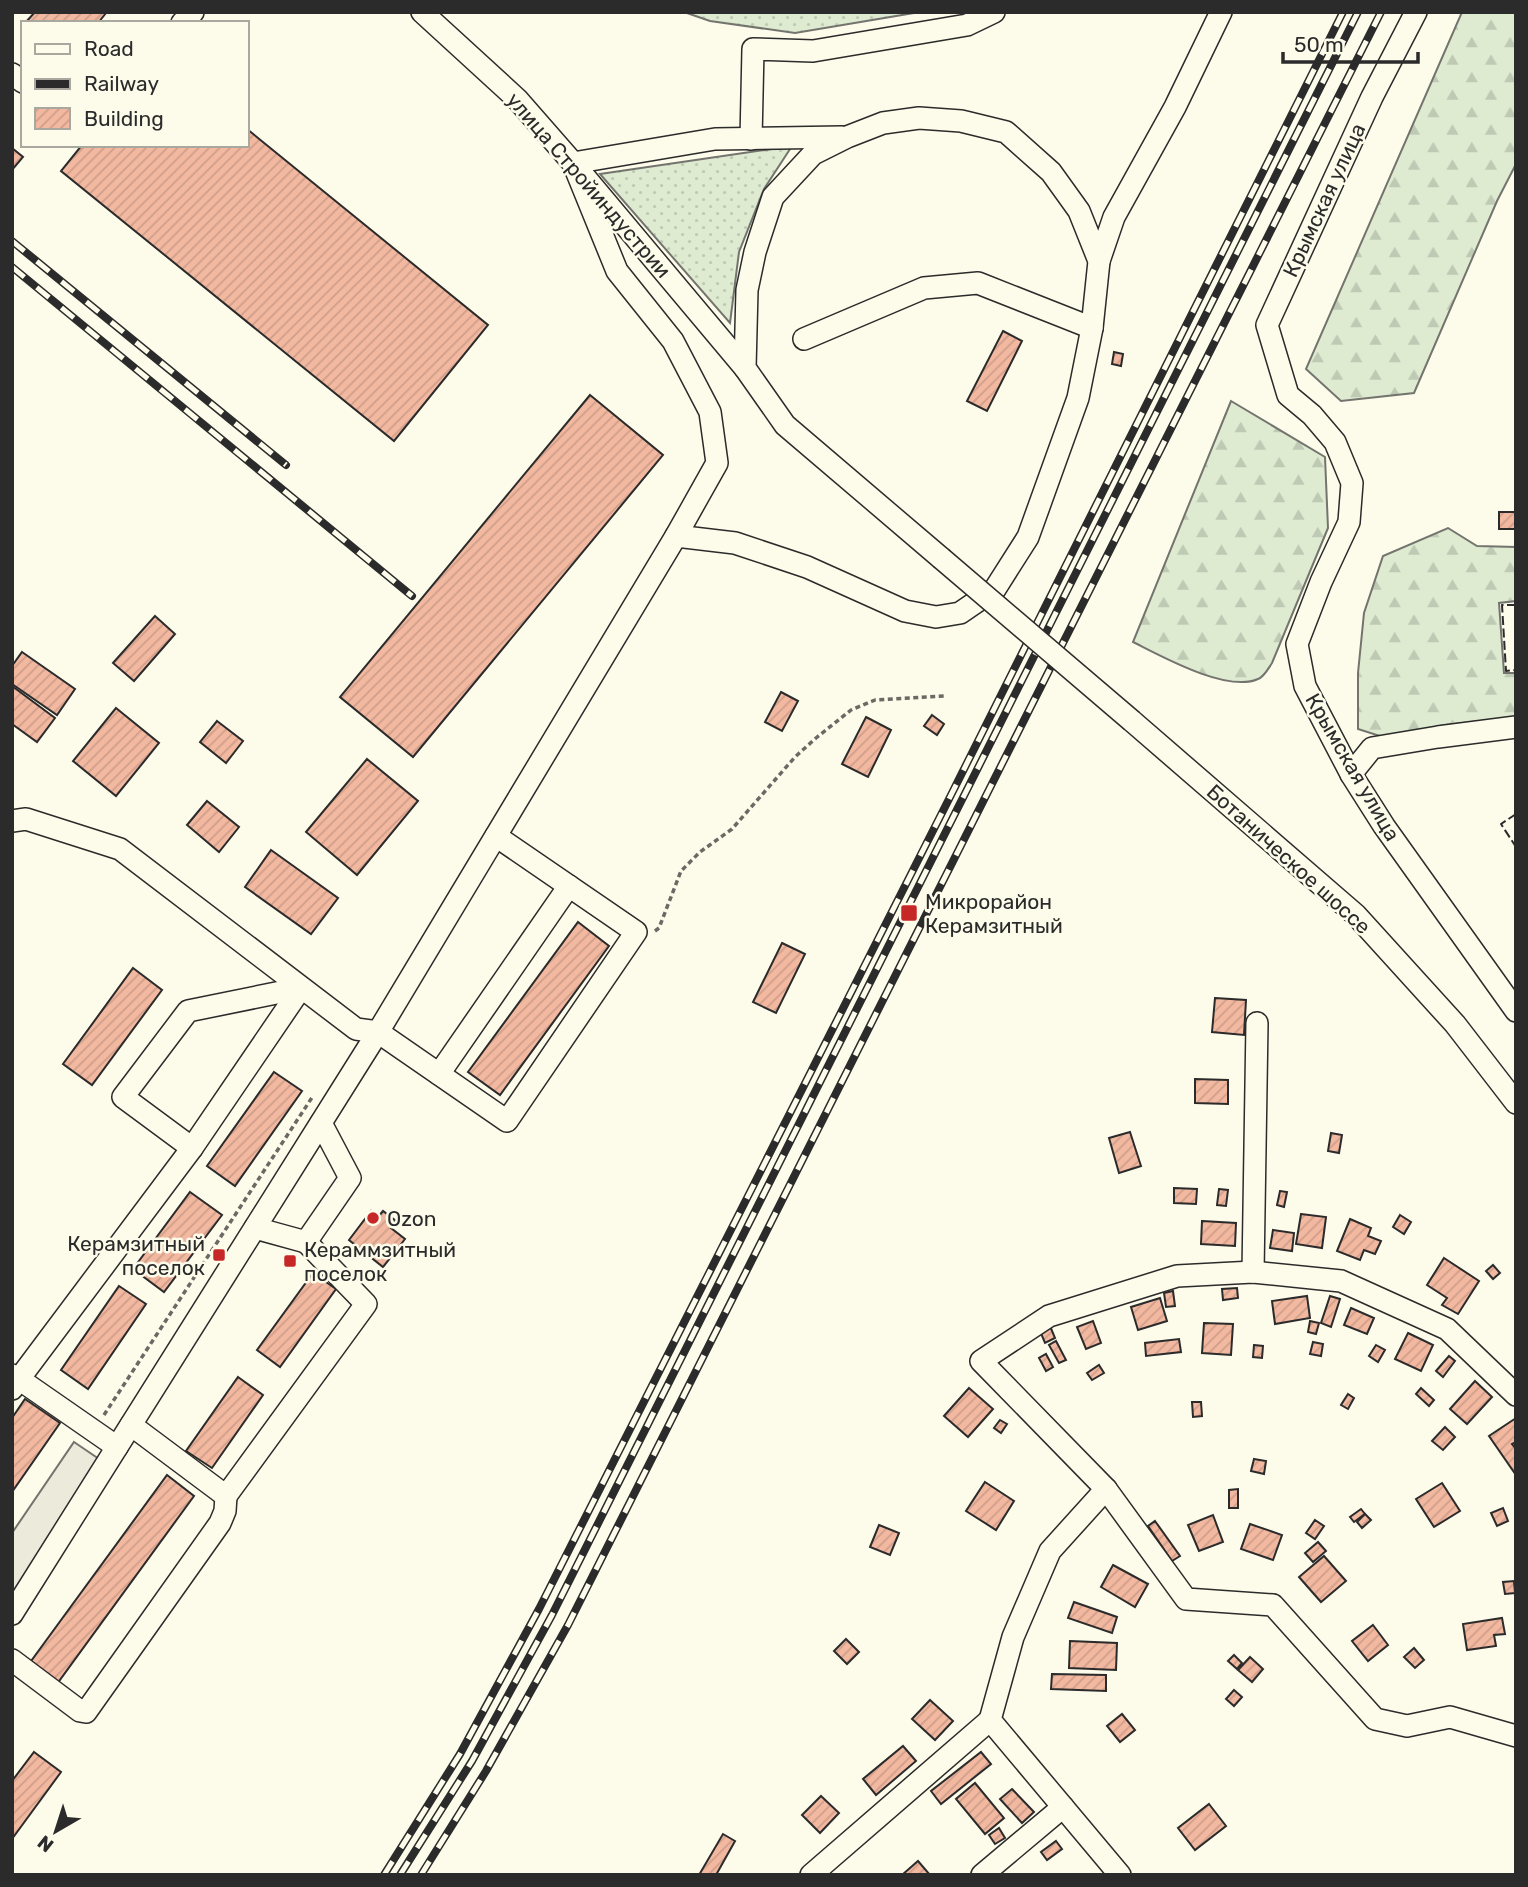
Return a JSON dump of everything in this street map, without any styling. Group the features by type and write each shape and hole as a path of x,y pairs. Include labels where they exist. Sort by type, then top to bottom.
{"street":[{"name":"улица Стройиндустрии","path":"422,12 517,99 745,368 785,425 941,558"},
{"path":"751,139 753,49 813,51 967,25 994,12"},
{"path":"676,536 735,543 807,567 905,611 936,617 960,613 995,589 1028,537 1078,398 1093,328 1099,261 1114,217 1175,107 1222,12"},
{"name":"Крымская улица","path":"1416,12 1373,97 1267,325 1288,395 1311,415 1335,442 1352,483 1349,522 1321,582 1297,644 1305,686 1351,774 1384,826 1516,1011"},
{"path":"745,368 747,290 755,252 773,197 813,154 883,123 919,118 961,121 1006,132 1051,172 1079,211 1099,261"},
{"path":"12,1614 378,1032 676,536 717,463 710,412 674,341 617,271 573,163 715,139 847,137"},
{"path":"804,339 924,289 978,283 1093,328"},
{"name":"Ботаническое шоссе","path":"941,558 1356,915 1455,1024 1516,1103"},
{"path":"1351,774 1372,748 1516,727"},
{"path":"17,815 120,849 356,1029 378,1032 507,1121 636,932 496,836"},
{"path":"439,1074 569,886"},
{"path":"117,1447 15,1381 192,1148 301,988"},
{"path":"192,1148 123,1097 188,1011 301,988"},
{"path":"1253,1272 1257,1023"},
{"path":"306,1242 350,1178 321,1124"},
{"path":"12,1660 80,1711 86,1712 220,1523 225,1511 226,1496 366,1304 306,1242 255,1228"},
{"path":"1516,1395 1447,1329 1341,1281 1253,1272 1177,1276 1049,1316 981,1361 1106,1489 1186,1599 1273,1605 1375,1719 1407,1726 1450,1717 1516,1736"},
{"path":"131,1424 226,1496"},
{"path":"811,1875 990,1720 1013,1637 1050,1551 1106,1489"},
{"path":"990,1720 1120,1875"},
{"path":"982,1875 1063,1807"}],"path":[{"path":"636,932 650,934 659,928 681,871 700,852 732,829 794,757 850,710 875,700 945,696"},
{"path":"94,1431 313,1096"}],"green space":[{"path":"684,12 920,12 795,33 710,21"},
{"path":"1462,12 1516,12 1516,164 1497,201 1414,393 1341,401 1306,369"},
{"path":"792,146 764,189 739,252 730,323 600,174"},
{"path":"1231,401 1325,457 1328,528 1272,663 1260,678 1245,682 1229,681 1194,671 1133,642"},
{"path":"1448,528 1477,546 1516,547 1516,601 1499,603 1504,673 1516,673 1516,717 1445,725 1383,737 1358,729 1358,673 1364,613 1383,556"}],"shaded area":[{"path":"74,1442 102,1461 12,1595 12,1533"}],"building":[{"path":"35,12 106,12 100,21 27,21"},
{"path":"248,130 488,325 394,441 61,171 80,147 248,147"},
{"path":"12,148 23,157 12,170"},
{"path":"1003,331 1022,341 987,411 967,401"},
{"path":"1114,352 1123,354 1121,366 1112,364"},
{"path":"590,395 663,455 413,757 340,697"},
{"path":"1499,512 1516,512 1516,529 1499,529"},
{"path":"155,616 175,634 134,681 113,663"},
{"path":"22,652 75,689 57,715 12,684 12,666"},
{"path":"12,686 55,718 37,742 12,724"},
{"path":"781,692 798,701 782,731 765,722"},
{"path":"116,708 159,743 116,796 73,761"},
{"path":"932,715 944,724 937,735 924,726"},
{"path":"866,717 891,730 868,777 842,764"},
{"path":"217,721 243,741 226,763 200,742"},
{"path":"367,759 418,801 357,875 306,832"},
{"path":"207,801 239,827 219,852 187,825"},
{"path":"271,850 338,898 311,934 245,887"},
{"path":"578,922 609,946 500,1095 468,1072"},
{"path":"782,943 805,954 776,1013 753,1002"},
{"path":"133,968 162,990 92,1085 63,1064"},
{"path":"1215,998 1246,1000 1244,1035 1212,1032"},
{"path":"274,1072 302,1091 235,1186 207,1166"},
{"path":"1195,1079 1228,1080 1228,1104 1195,1103"},
{"path":"1130,1132 1141,1166 1119,1173 1109,1138"},
{"path":"1331,1133 1342,1135 1339,1153 1328,1151"},
{"path":"1174,1188 1197,1189 1196,1204 1174,1203"},
{"path":"1219,1189 1228,1190 1226,1206 1217,1205"},
{"path":"1280,1191 1287,1192 1284,1207 1277,1205"},
{"path":"190,1192 222,1215 164,1292 133,1269"},
{"path":"371,1211 378,1217 383,1211 396,1221 391,1228 405,1239 383,1267 349,1240"},
{"path":"1301,1214 1326,1217 1322,1248 1296,1244"},
{"path":"1400,1215 1411,1222 1404,1234 1393,1227"},
{"path":"1350,1219 1371,1228 1368,1236 1381,1241 1375,1254 1364,1250 1360,1260 1337,1251"},
{"path":"1202,1221 1236,1223 1235,1246 1201,1244"},
{"path":"1273,1230 1294,1233 1292,1251 1270,1248"},
{"path":"1444,1258 1479,1281 1458,1314 1442,1305 1447,1298 1427,1285"},
{"path":"1493,1265 1500,1273 1493,1279 1486,1271"},
{"path":"313,1273 336,1289 280,1367 257,1350"},
{"path":"119,1286 146,1304 88,1389 61,1370"},
{"path":"1237,1288 1238,1298 1223,1300 1222,1289"},
{"path":"1173,1291 1175,1306 1166,1307 1164,1293"},
{"path":"1307,1296 1310,1318 1275,1324 1272,1301"},
{"path":"1330,1296 1340,1299 1331,1327 1321,1323"},
{"path":"1160,1298 1167,1321 1138,1330 1131,1307"},
{"path":"1351,1308 1374,1318 1367,1334 1344,1325"},
{"path":"1093,1321 1101,1343 1086,1349 1077,1327"},
{"path":"1310,1321 1319,1323 1316,1334 1308,1332"},
{"path":"1204,1323 1233,1324 1231,1355 1202,1353"},
{"path":"1050,1326 1055,1338 1045,1343 1040,1331"},
{"path":"1408,1333 1433,1345 1421,1371 1395,1359"},
{"path":"1179,1339 1181,1352 1146,1356 1145,1343"},
{"path":"1056,1341 1066,1360 1059,1363 1049,1345"},
{"path":"1313,1342 1323,1344 1321,1356 1310,1354"},
{"path":"1254,1345 1263,1346 1262,1358 1253,1357"},
{"path":"1376,1345 1385,1350 1378,1362 1369,1356"},
{"path":"1046,1354 1053,1367 1046,1371 1039,1358"},
{"path":"1449,1356 1455,1361 1443,1377 1436,1371"},
{"path":"1099,1365 1104,1373 1092,1380 1087,1373"},
{"path":"238,1377 263,1395 212,1468 186,1451"},
{"path":"1475,1381 1492,1397 1467,1424 1450,1409"},
{"path":"969,1388 993,1409 968,1437 944,1416"},
{"path":"1421,1388 1434,1400 1429,1406 1416,1394"},
{"path":"1348,1394 1354,1398 1348,1409 1341,1405"},
{"path":"25,1399 60,1423 12,1492 12,1418"},
{"path":"1192,1402 1201,1402 1202,1416 1193,1417"},
{"path":"1516,1418 1516,1442 1512,1444 1516,1449 1516,1475 1489,1436"},
{"path":"1000,1420 1007,1424 1001,1433 994,1428"},
{"path":"1445,1427 1455,1437 1443,1450 1432,1441"},
{"path":"1254,1459 1266,1461 1264,1474 1251,1471"},
{"path":"167,1475 194,1496 54,1688 26,1668"},
{"path":"985,1482 1014,1501 996,1530 966,1511"},
{"path":"1442,1483 1460,1511 1434,1527 1416,1499"},
{"path":"1238,1489 1238,1508 1229,1508 1229,1490"},
{"path":"1503,1508 1508,1521 1497,1526 1491,1513"},
{"path":"1361,1509 1365,1514 1354,1522 1350,1517"},
{"path":"1365,1514 1371,1520 1362,1528 1357,1522"},
{"path":"1213,1515 1223,1542 1199,1551 1188,1525"},
{"path":"1315,1520 1324,1526 1315,1539 1306,1533"},
{"path":"1155,1521 1180,1556 1172,1561 1148,1526"},
{"path":"1250,1524 1282,1535 1273,1560 1241,1549"},
{"path":"879,1525 899,1533 890,1555 870,1547"},
{"path":"1318,1542 1326,1551 1313,1562 1305,1553"},
{"path":"1324,1556 1346,1581 1321,1602 1299,1577"},
{"path":"1113,1565 1148,1584 1135,1607 1101,1587"},
{"path":"1514,1581 1515,1593 1505,1594 1503,1582"},
{"path":"1074,1602 1117,1617 1112,1633 1068,1618"},
{"path":"1502,1618 1505,1634 1494,1635 1496,1646 1467,1650 1463,1624"},
{"path":"1373,1625 1388,1645 1368,1661 1352,1641"},
{"path":"846,1639 859,1652 847,1664 834,1651"},
{"path":"1070,1641 1117,1643 1116,1670 1069,1668"},
{"path":"1414,1648 1424,1660 1415,1668 1404,1657"},
{"path":"1234,1655 1242,1663 1237,1669 1228,1661"},
{"path":"1250,1657 1263,1669 1252,1682 1238,1670"},
{"path":"1052,1674 1106,1675 1106,1691 1051,1689"},
{"path":"1234,1690 1242,1697 1234,1706 1226,1699"},
{"path":"930,1700 953,1721 935,1740 912,1719"},
{"path":"1122,1714 1135,1730 1120,1742 1107,1726"},
{"path":"903,1746 916,1761 876,1795 863,1779"},
{"path":"34,1752 61,1772 12,1839 12,1781"},
{"path":"981,1752 991,1764 941,1804 931,1791"},
{"path":"975,1783 1004,1818 985,1834 956,1799"},
{"path":"1012,1789 1034,1812 1022,1823 1000,1799"},
{"path":"821,1796 839,1813 820,1833 802,1815"},
{"path":"1209,1804 1226,1826 1195,1850 1178,1828"},
{"path":"999,1828 1005,1838 995,1844 989,1835"},
{"path":"723,1834 735,1841 716,1875 699,1875"},
{"path":"1056,1841 1062,1849 1047,1860 1041,1852"},
{"path":"918,1861 930,1875 902,1875"}],"railway":[{"path":"384,1875 460,1754 539,1609 1343,12"},
{"path":"400,1875 472,1761 552,1615 1358,12"},
{"path":"421,1875 486,1771 568,1625 1381,12"},
{"path":"12,241 286,465"},
{"path":"12,267 412,596"}],"fence":[{"path":"1516,605 1502,605 1506,671 1516,670"},
{"path":"1516,814 1501,824 1516,847"}],"place":[{"name":"Микрорайон Керамзитный","path":"909,913"},
{"name":"Ozon","path":"373,1218"},
{"name":"Керамзитный поселок","path":"219,1255"},
{"name":"Кераммзитный поселок","path":"290,1261"}]}
